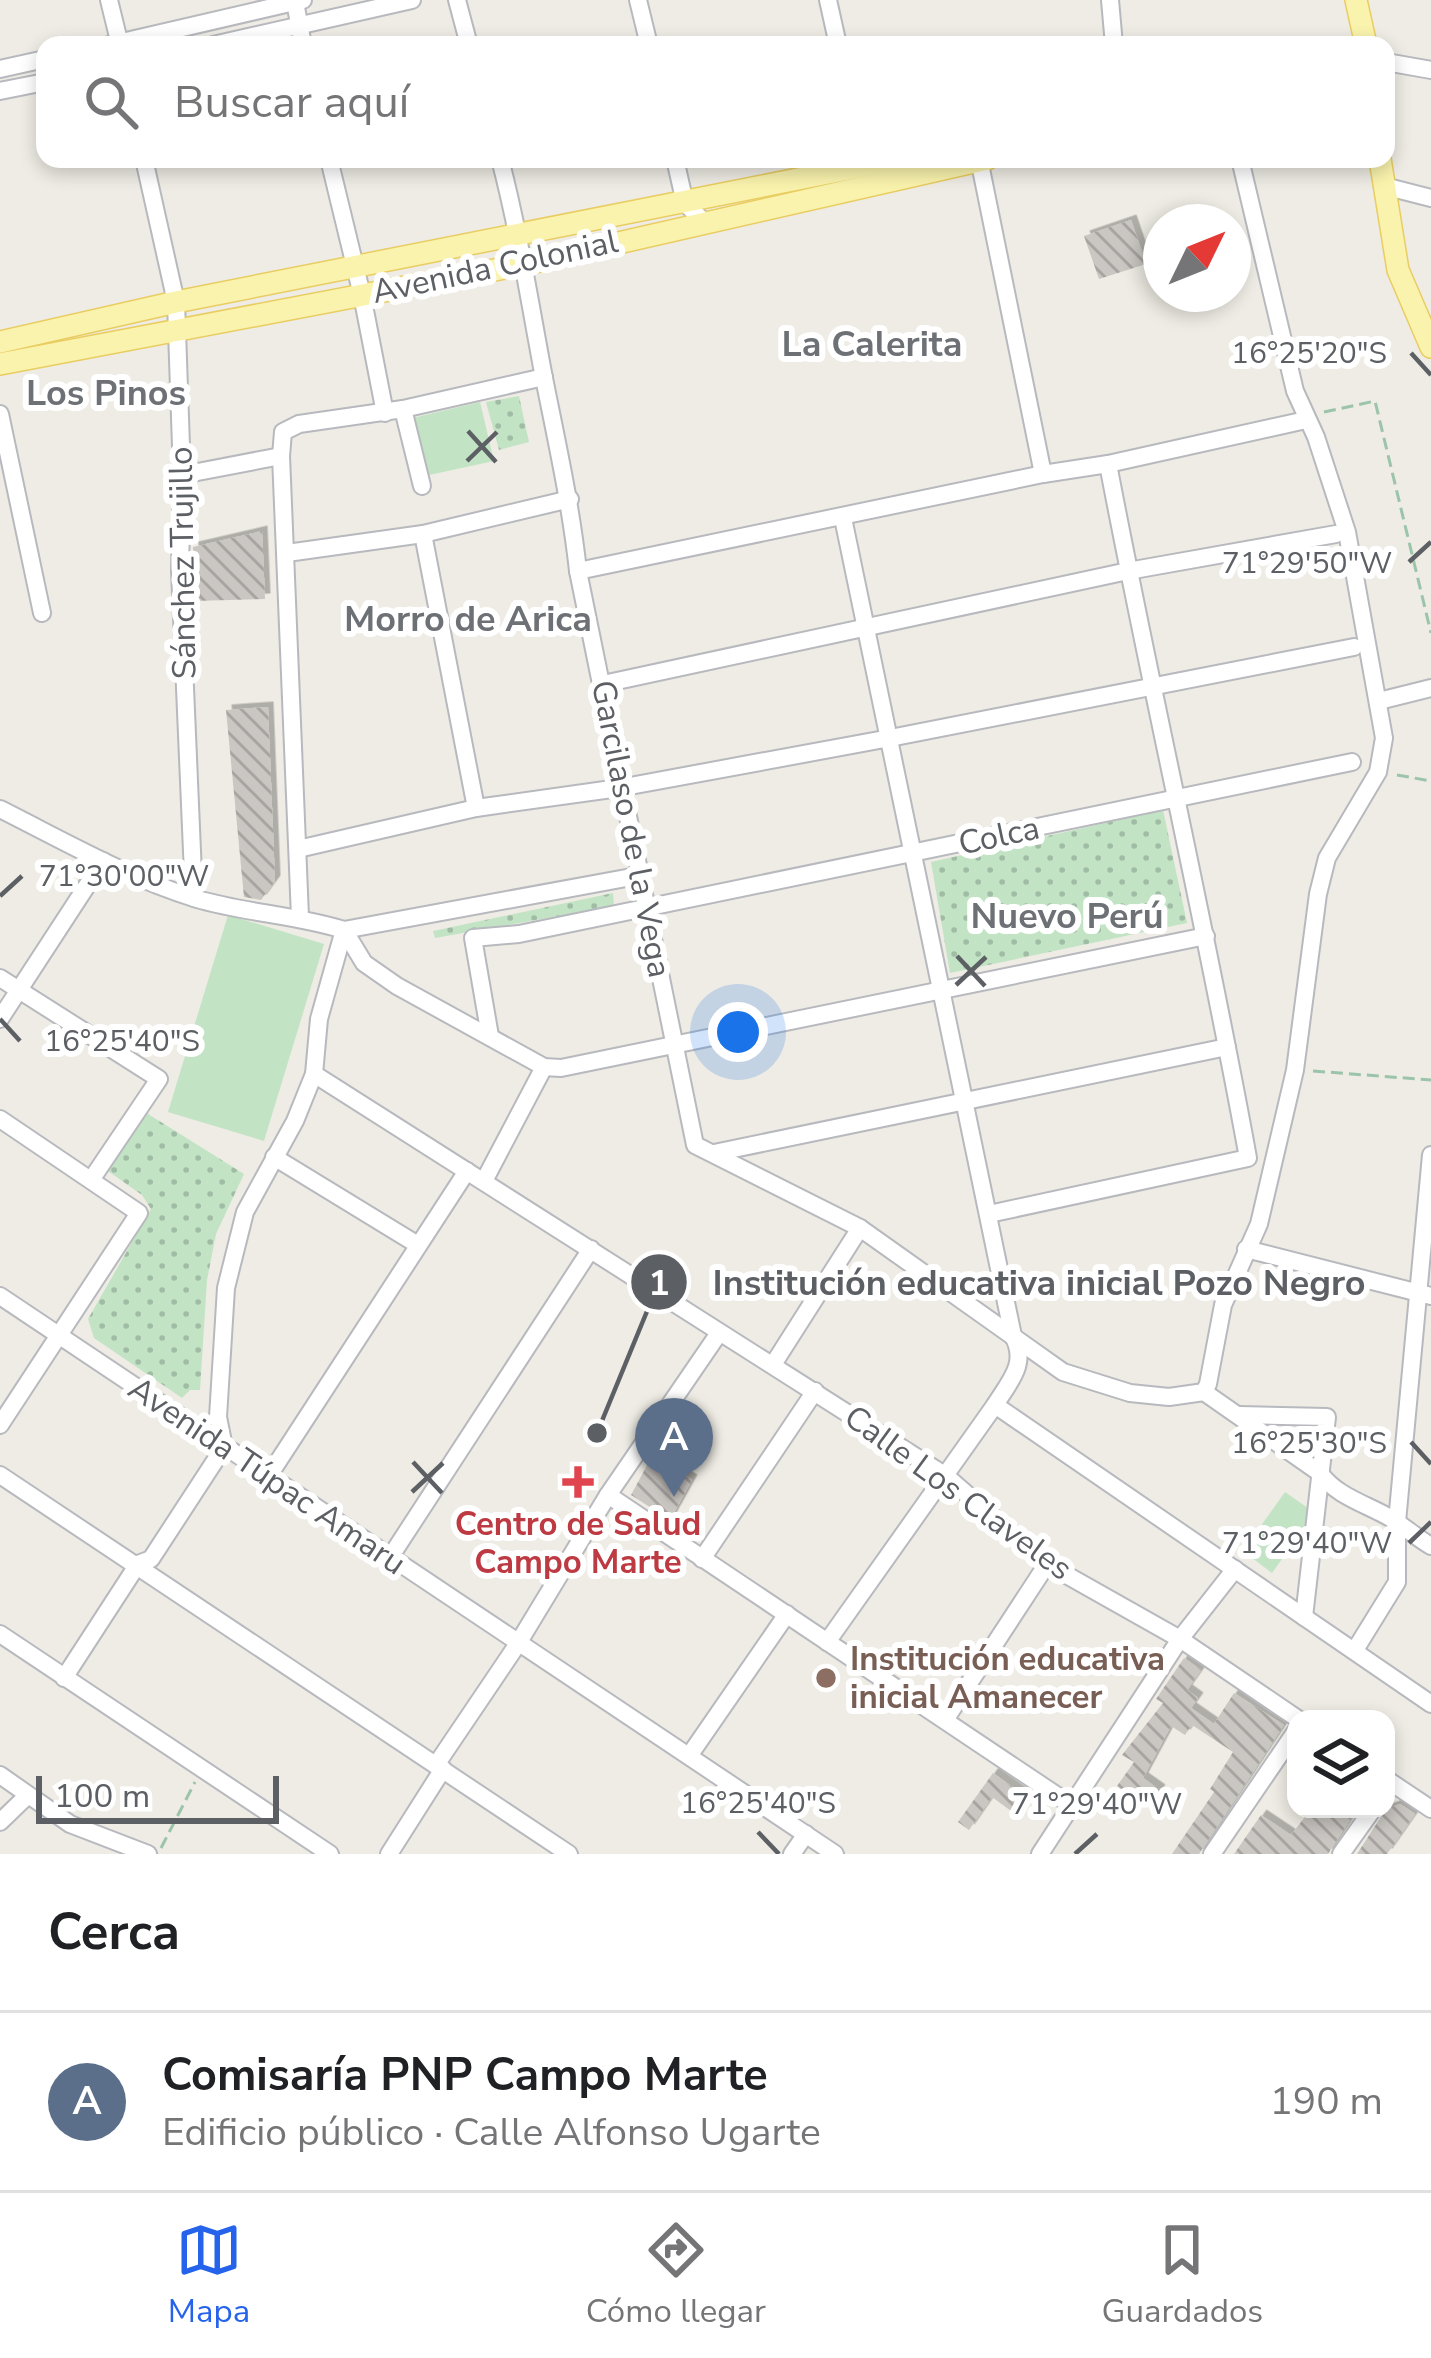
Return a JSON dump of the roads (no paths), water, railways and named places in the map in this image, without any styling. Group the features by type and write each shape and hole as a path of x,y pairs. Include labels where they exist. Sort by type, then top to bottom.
{"main road":[{"path":"1356,0 1364,36"},
{"path":"1381,168 1397,270 1431,347"},
{"name":"Avenida Colonial","path":"0,342 176,302 865,170"},
{"name":"Avenida Colonial","path":"0,364 526,264 703,221 865,170"}],"street":[{"path":"109,0 115,36"},
{"path":"254,36 412,0"},
{"path":"457,0 467,36"},
{"path":"638,0 647,36"},
{"path":"828,0 836,36"},
{"path":"1110,0 1113,36"},
{"path":"150,36 299,1 301,36"},
{"path":"0,69 36,61"},
{"path":"1395,64 1431,70"},
{"path":"0,92 36,84"},
{"name":"Sánchez Trujillo","path":"146,168 176,302 180,571 194,898"},
{"path":"331,168 394,411 422,486"},
{"name":"Garcilaso de la Vega","path":"502,168 526,264 570,499 578,572 637,876 695,1145 714,1153"},
{"path":"677,168 686,203 703,221"},
{"path":"984,168 1043,474"},
{"path":"1204,1392 1223,1305 1258,1223 1295,1070 1327,858 1378,772 1384,738 1347,532 1316,437 1295,391 1242,168"},
{"path":"1384,186 1431,199"},
{"path":"300,916 283,432 299,424 394,411 544,377"},
{"path":"0,414 42,613"},
{"path":"578,572 1306,420"},
{"path":"182,475 281,456"},
{"path":"989,1214 1248,1159 1108,464"},
{"path":"287,553 424,534 570,499"},
{"path":"826,1642 995,1405 1020,1364 1022,1351 1013,1336 843,518"},
{"path":"424,534 476,808"},
{"path":"603,684 1128,571 1336,534"},
{"path":"298,849 476,808 619,788 890,739 1354,647"},
{"path":"1378,701 1431,688"},
{"name":"Colca","path":"490,1036 473,938 519,934 1352,762"},
{"path":"0,809 104,861 194,898 300,916 344,929 637,876"},
{"path":"0,1019 104,861"},
{"path":"344,929 364,963 544,1067 561,1068 1206,936"},
{"path":"64,1678 138,1564 151,1559 224,1447 218,1417 226,1288 245,1212 295,1121 314,1074 320,1019 344,929"},
{"path":"0,978 159,1079 91,1180"},
{"path":"714,1153 1227,1046"},
{"path":"484,1181 544,1067"},
{"name":"Calle Los Claveles","path":"314,1074 719,1333 774,1363 946,1476 1047,1564 1180,1639 1287,1712"},
{"path":"0,1119 139,1213 0,1425"},
{"path":"714,1153 860,1228 1063,1372 1104,1387 1169,1397 1204,1392 1320,1473 1330,1487 1431,1546"},
{"path":"1355,1650 1397,1582 1397,1522 1425,1295 1431,1155"},
{"path":"274,1157 418,1245"},
{"path":"268,1477 466,1171"},
{"path":"774,1363 860,1228"},
{"path":"389,1558 591,1249"},
{"path":"1246,1249 1425,1295"},
{"name":"Avenida Túpac Amaru","path":"0,1296 835,1854"},
{"path":"389,1854 608,1495 719,1333"},
{"path":"702,1559 815,1390"},
{"path":"995,1405 1431,1704"},
{"path":"1239,1415 1327,1417 1304,1617"},
{"path":"0,1475 569,1854"},
{"path":"608,1495 1074,1807"},
{"path":"945,1720 1047,1564"},
{"path":"1040,1854 1180,1639 1234,1569"},
{"path":"689,1756 787,1614"},
{"path":"0,1634 330,1854"},
{"path":"1212,1854 1287,1744"},
{"path":"0,1775 70,1824 148,1854"},
{"path":"1395,1788 1431,1809"},
{"path":"0,1822 27,1796"},
{"path":"1341,1854 1366,1818"},
{"path":"791,1854 806,1834"}],"place":[{"name":"Institución educativa inicial Pozo Negro","path":"597,1433"},
{"name":"Centro de Salud Campo Marte","path":"578,1482"},
{"name":"Comisaría PNP Campo Marte","path":"674,1497"},
{"name":"Institución educativa inicial Amanecer","path":"826,1678"}],"district":[{"name":"La Calerita","path":"872,344"},
{"name":"Los Pinos","path":"106,393"},
{"name":"Morro de Arica","path":"468,619"},
{"name":"Nuevo Perú","path":"1067,916"}]}
